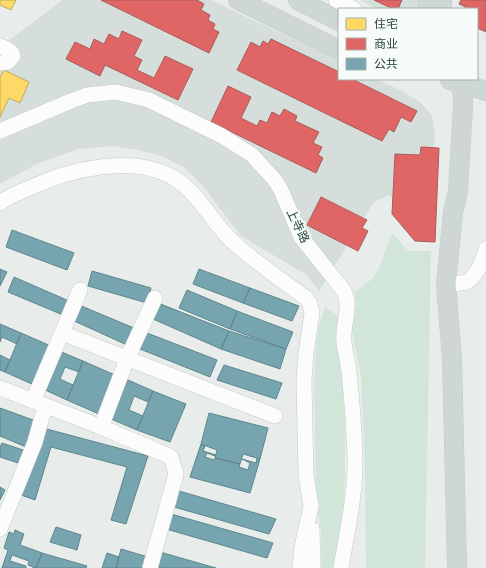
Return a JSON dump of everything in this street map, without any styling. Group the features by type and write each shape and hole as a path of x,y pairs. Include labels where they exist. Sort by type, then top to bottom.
{"main road":[{"path":"238,0 338,50"},
{"path":"265,0 338,36"},
{"path":"298,0 338,20"},
{"path":"321,0 338,8"},
{"path":"457,80 486,80"},
{"path":"457,80 486,91"},
{"path":"456,568 452,358 446,284 453,213 458,191 462,124 463,95 457,80"}],"street":[{"path":"336,0 352,8"},
{"path":"0,46 12,52 13,56 8,62 0,63"},
{"name":"上寺路","path":"0,131 87,95 116,92 149,100 222,136 252,155 274,179 286,200 294,223 301,237 344,291 347,298 348,306 344,324 344,342 349,372 355,457 354,483 341,568"},
{"path":"0,203 6,198 47,180 92,169 125,165 166,173 184,185 222,231 236,245 306,298 310,304 312,313 306,353 304,380 306,475 311,506 314,568"},
{"path":"446,284 467,282 472,277 483,258 486,249"},
{"path":"0,530 35,442 39,403 62,333 80,290"},
{"path":"101,427 127,359 155,298"},
{"path":"62,333 275,416"},
{"path":"0,388 101,427 171,457 176,474 150,568"},
{"path":"300,568 302,547 311,506"}],"shaded area":[{"path":"62,0 211,0 338,61 338,80 379,80 420,102 432,115 435,135 427,226 411,227 390,195 374,202 319,291 307,275 241,236 202,185 184,167 161,156 139,150 113,146 78,149 39,163 0,184 0,46"},
{"path":"360,0 423,0 423,8 375,8"}],"green space":[{"path":"392,233 408,251 431,251 425,568 366,568 365,465 361,376 352,331 356,304 355,292 372,279 379,268"},
{"path":"325,307 338,316 336,335 343,385 345,421 344,500 335,568 322,568 321,531 316,497 315,359 318,329"}],"building: 住宅":[{"path":"0,0 16,0 11,10 0,5"},
{"path":"4,70 29,82 20,103 9,98 0,117 0,78"}],"building: 商业":[{"path":"101,0 197,0 204,4 201,10 210,15 208,20 215,24 213,29 219,32 209,53"},
{"path":"374,0 402,0 398,8 391,8"},
{"path":"461,0 486,0 486,32 478,28 478,8 466,8 459,4"},
{"path":"122,31 142,40 134,56 142,60 137,70 154,78 165,56 193,69 178,100 105,65 100,76 66,59 75,42 90,49 94,39 104,44 109,34 119,39"},
{"path":"271,39 338,72 338,80 354,80 417,111 411,122 401,117 394,132 389,129 382,141 237,70 251,42 260,47 263,41 268,44"},
{"path":"228,86 251,97 241,118 257,126 260,120 267,123 272,112 280,116 284,109 297,116 295,121 319,132 313,143 322,147 318,155 323,158 316,173 211,122"},
{"path":"421,147 439,148 435,242 415,241 392,214 395,154 420,155"},
{"path":"321,197 367,220 362,228 368,231 358,251 307,225"}],"building: 公共":[{"path":"12,230 74,253 67,270 6,247"},
{"path":"0,269 7,272 0,286"},
{"path":"199,269 250,288 243,303 193,284"},
{"path":"92,271 151,288 147,303 88,286"},
{"path":"14,277 69,301 63,315 8,292"},
{"path":"250,288 299,306 292,321 243,303"},
{"path":"187,290 237,311 230,329 179,308"},
{"path":"158,303 229,331 221,349 153,319"},
{"path":"79,305 134,328 127,345 72,320"},
{"path":"237,311 293,332 286,349 230,329"},
{"path":"0,324 21,333 17,344 2,337 0,342"},
{"path":"229,331 286,349 280,369 221,349"},
{"path":"21,333 51,346 34,385 5,372"},
{"path":"147,333 217,360 210,377 140,349"},
{"path":"59,351 83,361 79,372 65,367 60,379 73,385 67,400 43,389"},
{"path":"0,355 10,360 5,372 0,370"},
{"path":"83,361 115,375 99,414 67,400"},
{"path":"224,365 282,383 276,399 217,380"},
{"path":"128,380 153,391 148,402 134,396 129,410 143,416 137,430 111,419"},
{"path":"153,391 186,404 170,442 137,430"},
{"path":"0,408 36,421 26,447 0,436"},
{"path":"209,413 268,428 260,459 243,454 240,464 215,458 217,450 201,444"},
{"path":"43,428 148,456 126,524 111,520 127,467 51,447 35,500 21,495"},
{"path":"2,443 26,451 21,464 0,457 0,447"},
{"path":"201,444 205,446 203,451 216,455 207,453 205,457 240,464 239,467 248,470 250,463 242,459 256,463 257,458 260,459 250,493 190,477"},
{"path":"0,487 5,490 0,500"},
{"path":"179,491 276,519 269,534 174,507"},
{"path":"171,514 273,543 267,558 166,529"},
{"path":"56,527 81,535 77,550 50,542"},
{"path":"15,530 24,534 20,545 42,553 36,568 28,565 29,561 12,555 10,561 26,566 26,568 2,568 8,550 4,548 9,532 14,534"},
{"path":"121,549 148,557 144,568 116,568"},
{"path":"160,552 216,568 157,568"},
{"path":"42,553 87,566 86,568 36,568"},
{"path":"107,553 119,557 116,568 102,568"}]}
